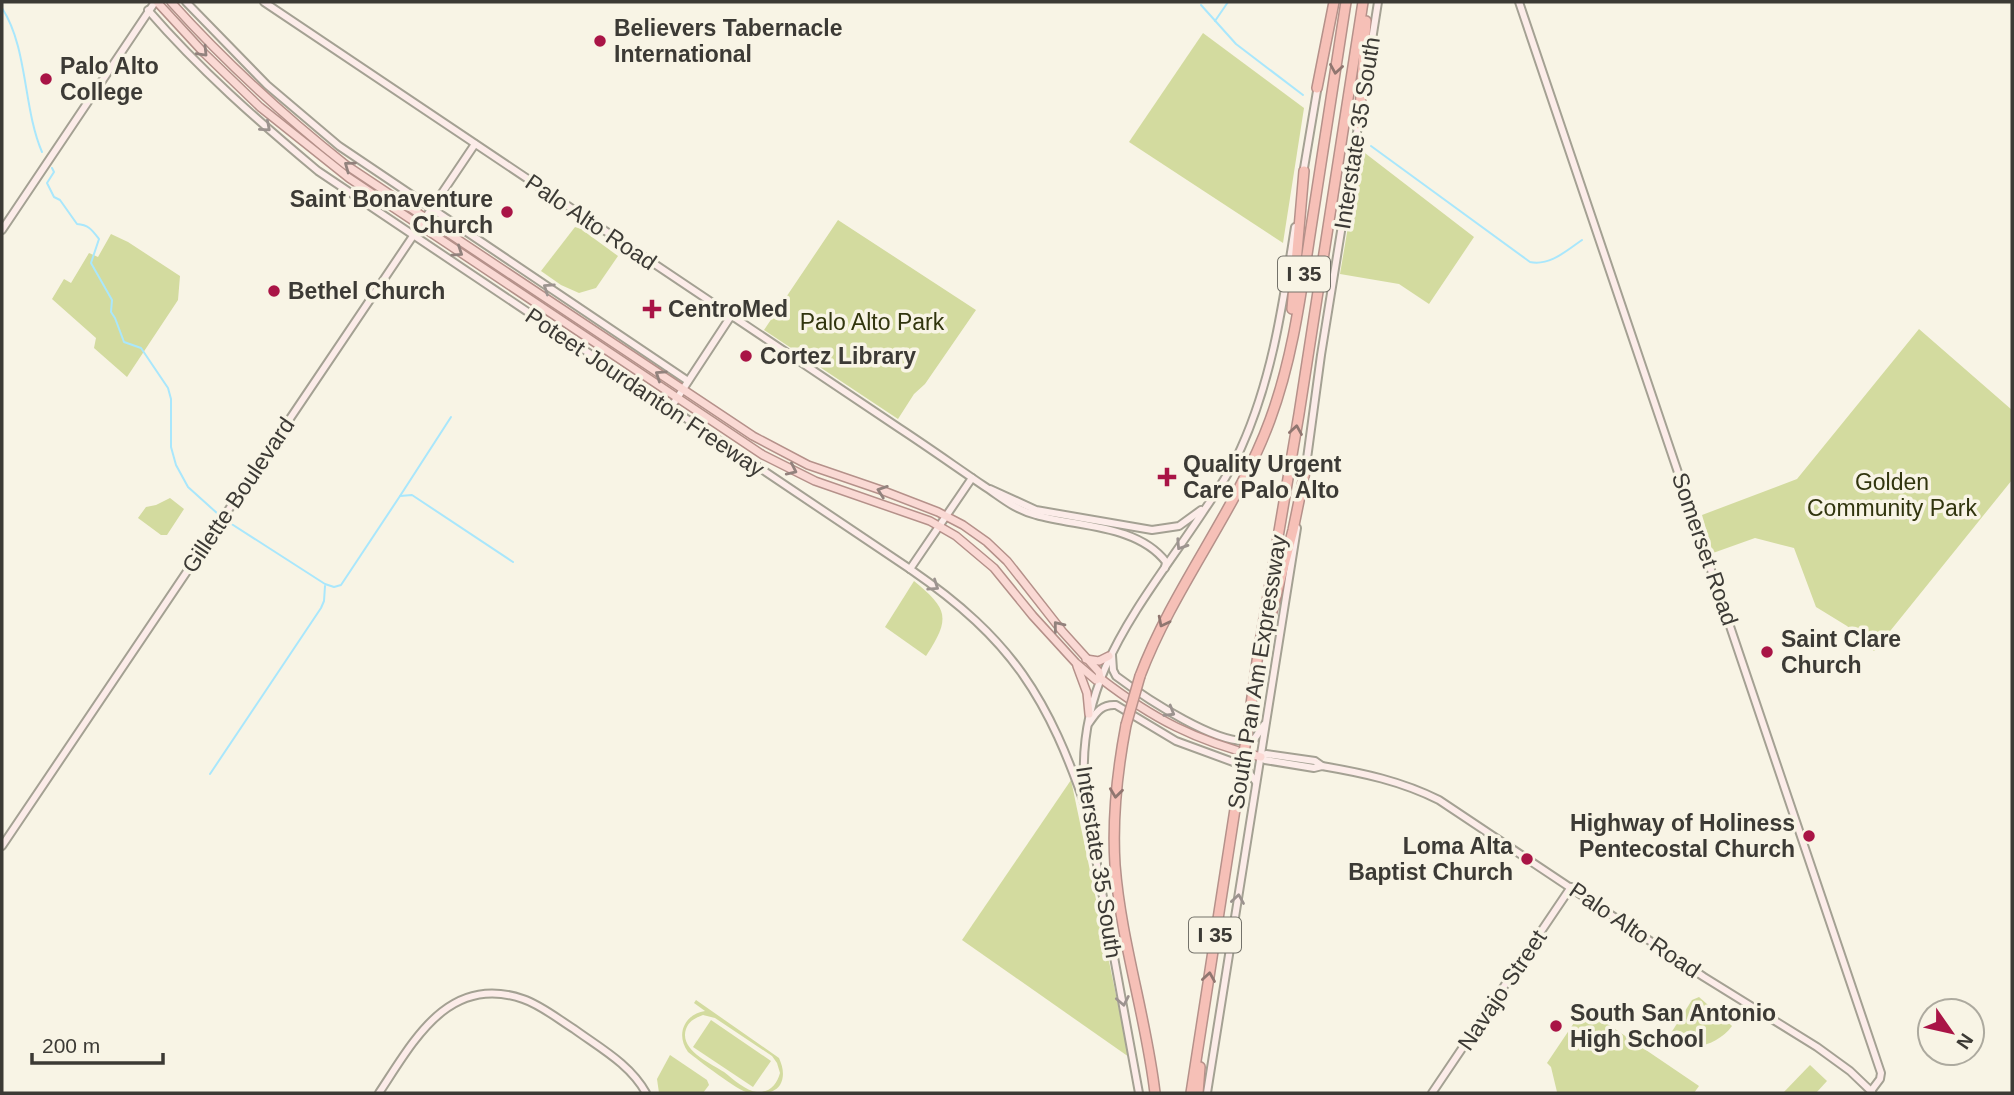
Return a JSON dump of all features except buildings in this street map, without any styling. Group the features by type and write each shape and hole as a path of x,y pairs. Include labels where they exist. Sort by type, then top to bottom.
{"highway":[{"path":"1317,88 1332,2"},
{"name":"I 35","path":"1154,1093 1121,911 1115,851 1114,805 1126,725 1140,676 1159,629 1245,477 1270,420 1285,371 1295,327 1346,2"},
{"path":"1359,124 1365,2"},
{"name":"South Pan Am Expressway","path":"1191,1093 1258,654 1365,2"},
{"path":"1270,420 1291,321 1304,171"},
{"path":"1246,740 1264,643 1289,549 1307,462"},
{"path":"1198,1093 1203,1010"}],"main road":[{"path":"2,230 148,10 156,2"},
{"name":"Poteet Jourdanton Freeway","path":"156,2 204,53 268,114 349,178 677,399 784,467 825,485 940,526 976,550 1076,663 1096,680 1100,678"},
{"name":"Poteet Jourdanton Freeway","path":"171,2 224,59 296,125 346,165 682,390 789,456 947,516 986,542 1006,561 1098,672 1100,678 1181,732 1222,748 1314,768 1322,766 1361,772 1393,781"},
{"name":"Poteet Jourdanton Freeway","path":"186,2 267,85 339,146 688,381"},
{"name":"Palo Alto Road","path":"264,2 989,489 1000,499 1034,515 1095,526 1133,539 1164,559 1165,569"},
{"name":"Interstate 35 South","path":"1207,1093 1378,2"},
{"name":"Somerset Road","path":"1519,2 1881,1073 1872,1092"},
{"name":"Poteet Jourdanton Freeway","path":"148,10 201,68 318,171 910,569 975,619 1028,680 1069,758 1088,814"},
{"name":"Interstate 35 South","path":"1139,1093 1088,814 1082,757 1086,728 1100,678 1111,652 1231,468 1260,403 1283,305 1317,88"},
{"name":"Gillette Boulevard","path":"2,846 475,144"},
{"path":"670,408 731,316"},
{"path":"910,569 972,478"},
{"name":"Palo Alto Road","path":"989,489 1043,512 1152,530 1179,526 1210,501"},
{"path":"1111,652 1116,676 1164,709 1197,726 1231,739 1250,741 1258,735 1267,720"},
{"path":"1086,659 1099,661 1111,652"},
{"path":"1076,663 1087,693 1089,714"},
{"path":"1086,728 1099,710 1115,705 1176,741 1244,766 1256,779 1275,758 1264,738"},
{"name":"Palo Alto Road","path":"1393,781 1426,793 1456,809 1704,977 1818,1048 1850,1071 1872,1092"},
{"name":"Navajo Street","path":"1432,1093 1571,887"},
{"path":"379,1093 419,1033 434,1016 466,999 497,994 525,999 556,1018 619,1061 637,1079 646,1093"}],"green space":[{"path":"1203,33 1304,108 1283,243 1129,142"},
{"path":"1361,150 1474,237 1429,304 1399,284 1340,274"},
{"name":"Palo Alto Park","path":"838,220 976,310 898,419 764,330"},
{"path":"575,227 618,256 596,288 579,293 541,271"},
{"path":"111,234 180,276 178,300 127,377 94,348 96,338 52,299 64,279 71,283 89,253 98,257"},
{"name":"Golden Community Park","path":"1919,329 2012,410 2012,480 1874,651 1847,626 1816,607 1794,548 1755,538 1713,553 1702,515 1797,479"},
{"path":"170,498 184,509 167,535 161,535 138,518 146,507"},
{"path":"914,581 934,599 942,615 939,632 926,656 885,627"},
{"path":"1071,780 1129,1057 962,940"},
{"path":"1699,997 1732,1026 1711,1043 1694,1046 1685,1044 1671,1033 1692,1000"},
{"path":"696,1000 779,1058 783,1075 780,1085 770,1092 749,1093 718,1075 688,1052 682,1038 684,1026 692,1016 705,1011 694,1003","holes":["703,1015 715,1018 772,1056 780,1073 772,1087 762,1092 748,1089 691,1049 685,1037 689,1024"]},
{"path":"1584,1008 1699,1086 1694,1093 1557,1092 1551,1067 1547,1063"},
{"path":"711,1020 771,1061 753,1087 693,1047"},
{"path":"670,1055 707,1080 709,1085 703,1093 659,1093 657,1079"},
{"path":"1810,1065 1827,1081 1816,1093 1783,1093"}],"waterway":[{"path":"1215,21 1228,2"},
{"path":"1201,5 1236,44 1303,95"},
{"path":"2,8 17,41 31,117 42,152"},
{"path":"1371,146 1530,262 1551,260 1582,240"},
{"path":"52,168 54,172 47,183 54,197 60,200 77,224 90,229 99,239 91,263 112,300 111,312 124,342 141,348 168,388 171,399 171,447 176,465 188,487 218,514"},
{"path":"400,496 451,417"},
{"path":"230,523 325,584 334,587 341,585 400,496 412,495 513,562"},
{"path":"210,774 321,608 325,586"}],"place":[{"name":"Believers Tabernacle International","path":"600,41"},
{"name":"Palo Alto College","path":"46,79"},
{"name":"Saint Bonaventure Church","path":"507,212"},
{"name":"Bethel Church","path":"274,291"},
{"name":"CentroMed","path":"652,309"},
{"name":"Cortez Library","path":"746,356"},
{"name":"Quality Urgent Care Palo Alto","path":"1167,477"},
{"name":"Saint Clare Church","path":"1767,652"},
{"name":"Highway of Holiness Pentecostal Church","path":"1809,836"},
{"name":"Loma Alta Baptist Church","path":"1527,859"},
{"name":"South San Antonio High School","path":"1556,1026"}]}
